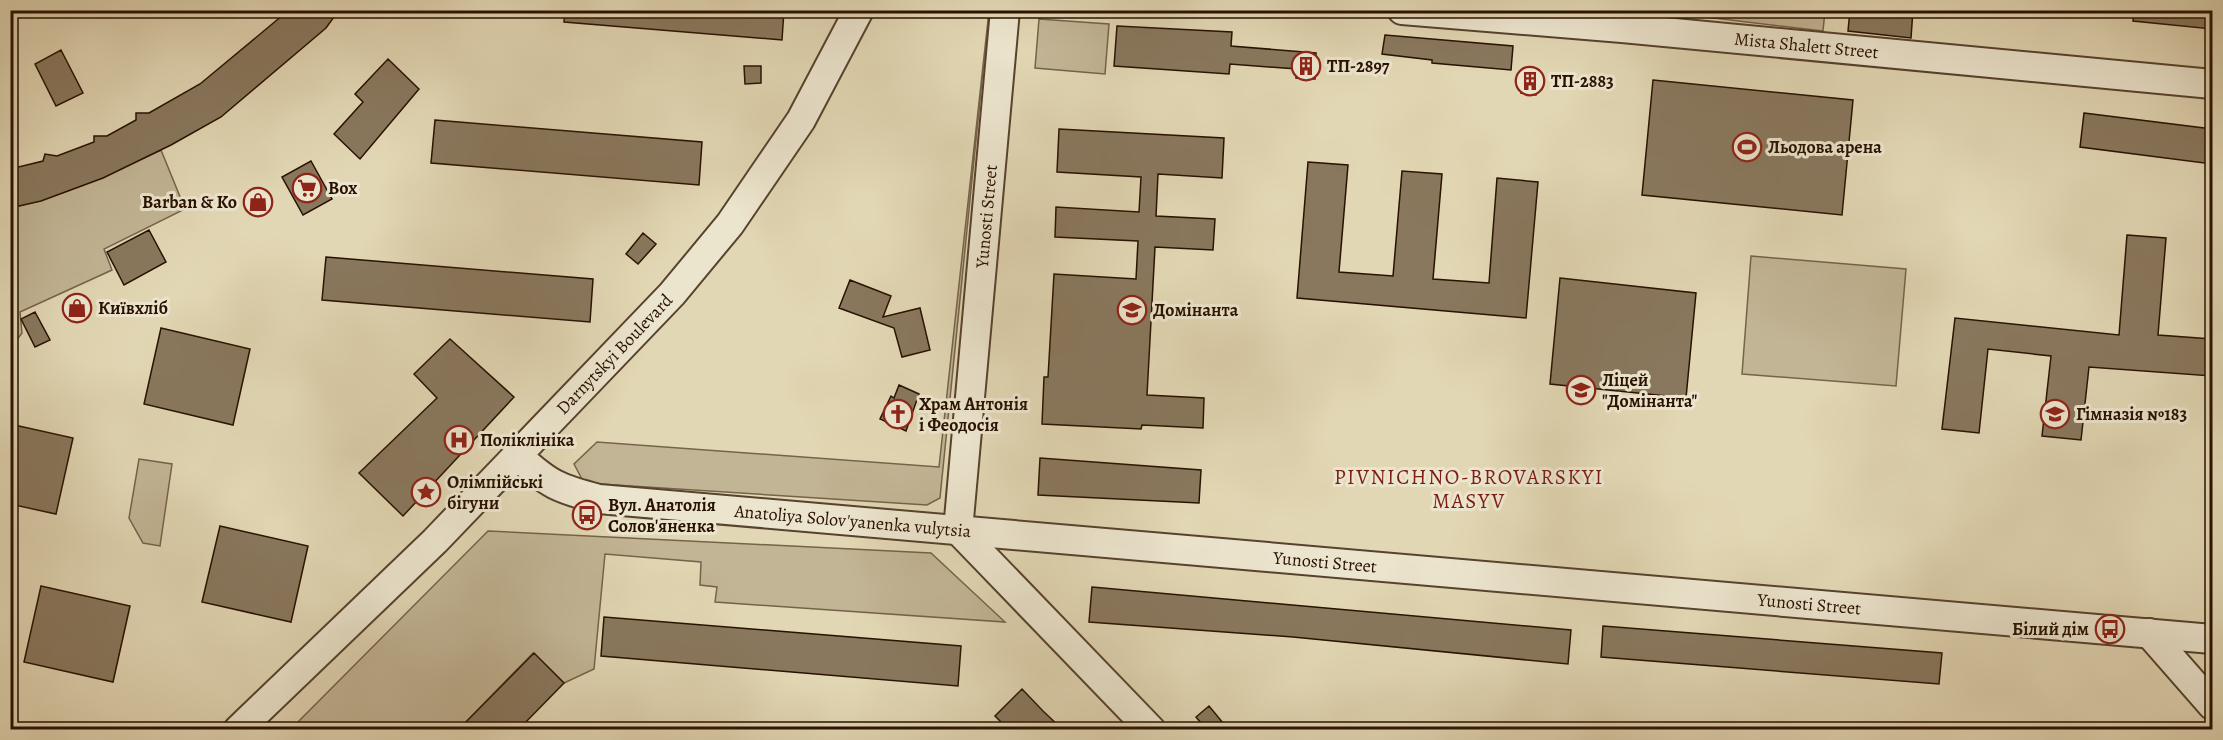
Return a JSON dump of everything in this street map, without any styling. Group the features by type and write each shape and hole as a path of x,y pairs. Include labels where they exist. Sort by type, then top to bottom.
{"street":[{"name":"Darnytskyi Boulevard","path":"238,729 435,541 672,294 730,224 801,120 859,10"},
{"name":"Yunosti Street","path":"1005,10 958,530 2212,639"},
{"name":"Mista Shalett Street","path":"1402,10 1622,28 2212,84"},
{"name":"Anatoliya Solov'yanenka vulytsia","path":"518,456 545,481 566,490 599,499 958,530 1151,729"},
{"path":"2149,633 2212,705"}],"shaded area":[{"path":"989,11 940,498 927,505 584,483 574,464 597,442 939,467"},
{"path":"1655,11 1825,11 1823,31"},
{"path":"1039,19 1109,24 1105,74 1035,68"},
{"path":"161,150 185,209 104,249 112,270 20,312 22,333 16,341 11,363 11,208 69,190"},
{"path":"1751,256 1906,269 1896,386 1742,374"},
{"path":"139,459 172,464 160,546 143,543 129,518"},
{"path":"488,531 931,553 1005,622 715,602 717,587 700,585 701,562 605,554 594,669 564,683 533,653 459,729 290,730"}],"building":[{"path":"289,10 339,10 326,28 221,117 171,145 103,178 41,201 10,208 10,169 43,161 45,154 57,156 94,142 94,136 107,136 136,120 136,113 149,113 200,84"},
{"path":"565,10 784,10 782,40 564,22"},
{"path":"1850,10 1913,10 1911,38 1848,31"},
{"path":"2134,10 2212,10 2212,29 2133,21"},
{"path":"1117,26 1232,32 1231,46 1316,53 1315,79 1296,78 1297,69 1230,64 1229,74 1114,66"},
{"path":"1385,35 1513,46 1511,70 1432,63 1432,60 1382,54"},
{"path":"61,50 83,93 56,106 35,64"},
{"path":"388,59 419,89 360,159 334,134 363,102 355,94"},
{"path":"744,66 761,66 761,83 745,84"},
{"name":"ТП-2883","path":"1523,69 1539,70 1536,95 1521,93"},
{"name":"Льодова арена","path":"1653,80 1853,100 1842,215 1642,195"},
{"path":"2084,113 2212,129 2212,164 2080,147"},
{"path":"435,120 702,142 699,185 431,163"},
{"path":"1059,129 1224,138 1222,178 1158,174 1156,216 1215,219 1213,250 1155,247 1147,395 1204,398 1203,428 1142,425 1141,429 1042,424 1044,377 1048,377 1054,274 1136,279 1138,241 1055,237 1056,207 1139,212 1141,177 1057,172"},
{"name":"Box","path":"311,161 332,199 303,215 282,177"},
{"path":"1308,162 1348,165 1339,272 1393,276 1402,171 1442,174 1433,279 1489,283 1497,178 1538,182 1526,318 1297,298"},
{"path":"149,230 166,262 124,285 107,252"},
{"path":"643,233 656,244 638,264 626,254"},
{"path":"2127,235 2166,238 2158,335 2212,339 2212,376 2089,367 2081,440 2042,436 2051,356 1988,349 1979,433 1942,429 1955,318 2119,335"},
{"path":"326,257 593,279 590,322 322,300"},
{"path":"1560,278 1696,293 1686,398 1550,384"},
{"path":"850,280 891,296 883,317 920,308 930,350 902,357 894,328 839,308"},
{"path":"35,312 50,340 35,347 21,319"},
{"path":"161,328 250,349 233,425 144,404"},
{"path":"450,339 514,397 403,516 359,473 437,398 414,374"},
{"name":"Храм Антонія і Феодосія","path":"899,385 919,394 906,431 880,419 891,396 894,398"},
{"path":"10,424 73,438 56,514 10,504"},
{"path":"1040,458 1201,470 1199,503 1038,495"},
{"path":"220,526 308,546 291,622 202,602"},
{"path":"41,586 130,606 113,682 24,662"},
{"path":"1092,587 1571,630 1568,664 1293,637 1089,622"},
{"path":"604,617 961,646 958,686 601,656"},
{"path":"1603,626 1942,653 1939,684 1601,657"},
{"path":"534,653 564,683 519,729 459,729"},
{"path":"1022,689 1062,729 1008,729 995,716"},
{"path":"1209,706 1228,729 1206,729 1196,717"}],"place":[{"name":"ТП-2897","path":"1306,66"},
{"name":"ТП-2883","path":"1530,81"},
{"name":"Льодова арена","path":"1747,147"},
{"name":"Box","path":"307,188"},
{"name":"Barban & Ko","path":"258,202"},
{"name":"Київхліб","path":"77,308"},
{"name":"Домінанта","path":"1132,310"},
{"name":"Ліцей \"Домінанта\"","path":"1581,390"},
{"name":"Храм Антонія і Феодосія","path":"898,414"},
{"name":"Гімназія №183","path":"2055,414"},
{"name":"Поліклініка","path":"459,440"},
{"name":"Олімпійські бігуни","path":"426,492"},
{"name":"Вул. Анатолія Солов'яненка","path":"587,515"},
{"name":"Білий дім","path":"2110,629"}],"district":[{"name":"PIVNICHNO-BROVARSKYI MASYV","path":"1469,489"}]}
